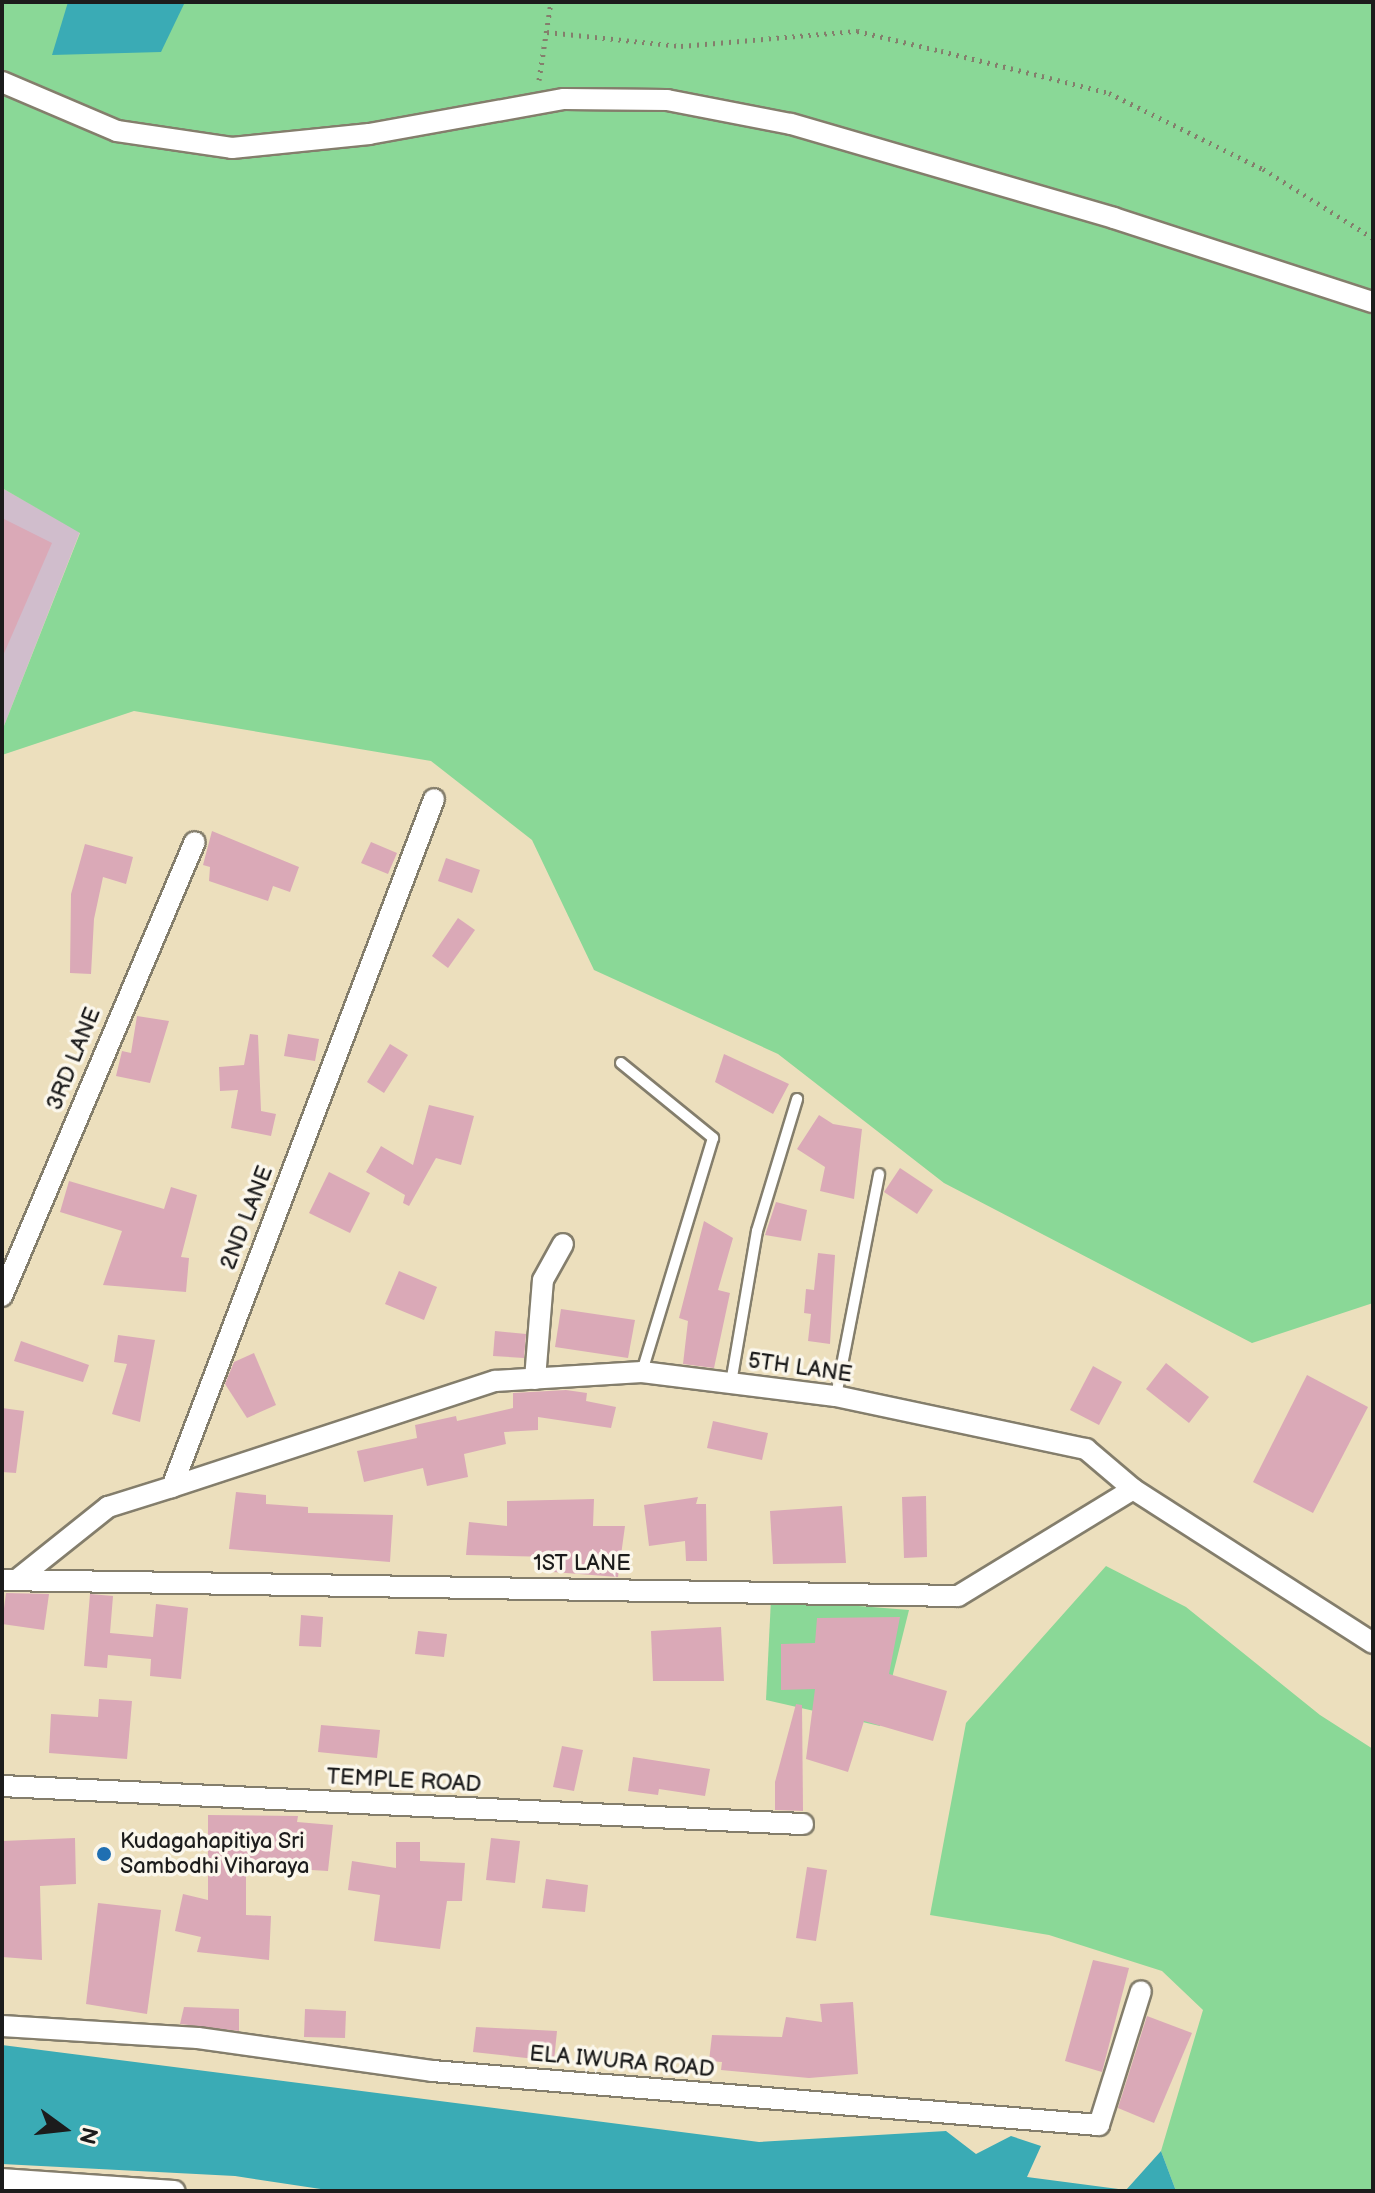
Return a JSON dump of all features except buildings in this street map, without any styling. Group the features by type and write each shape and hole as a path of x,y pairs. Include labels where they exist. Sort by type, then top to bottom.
{"street":[{"path":"2,82 117,131 232,148 369,134 564,99 667,100 791,124 1114,218 1373,302"},
{"name":"2ND LANE","path":"172,1487 434,799"},
{"name":"3RD LANE","path":"2,1296 195,842"},
{"path":"535,1379 543,1280 563,1244"},
{"name":"5TH LANE","path":"172,1487 495,1381 642,1372 836,1396 1086,1449 1133,1489 1373,1643"},
{"path":"10,1579 108,1507 172,1487"},
{"name":"1ST LANE","path":"10,1579 222,1586 958,1596 1133,1489"},
{"name":"TEMPLE ROAD","path":"2,1786 803,1824"},
{"name":"ELA IWURA ROAD","path":"2,2026 198,2038 432,2071 1099,2125 1141,1991"},
{"path":"2,2179 175,2191"}],"lane":[{"path":"621,1063 713,1138 642,1372"},
{"path":"731,1383 757,1231 797,1099"},
{"path":"836,1396 879,1174"}],"path":[{"path":"534,105 551,2"},
{"path":"547,32 681,46 857,31 956,54 1109,93 1263,169 1373,238"}],"shaded area":[{"path":"2,488 80,532 2,731"}],"green space":[{"path":"2,2 1373,2 1373,1303 1252,1343 944,1183 778,1054 594,970 532,840 431,761 134,711 2,755 2,731 80,533 2,488"},
{"path":"1106,1566 1186,1607 1320,1715 1373,1749 1373,2191 1176,2191 1161,2151 1203,2010 1162,1971 1049,1935 930,1915 966,1723"},
{"path":"771,1599 909,1610 880,1726 766,1700"}],"water":[{"path":"68,2 185,2 161,52 52,55"},
{"path":"2,2045 759,2142 946,2131 976,2154 1011,2136 1041,2146 1027,2177 1126,2190 1161,2151 1176,2191 334,2191 235,2176 2,2164"}],"place":[{"name":"Kudagahapitiya Sri Sambodhi Viharaya","path":"104,1854"}]}
